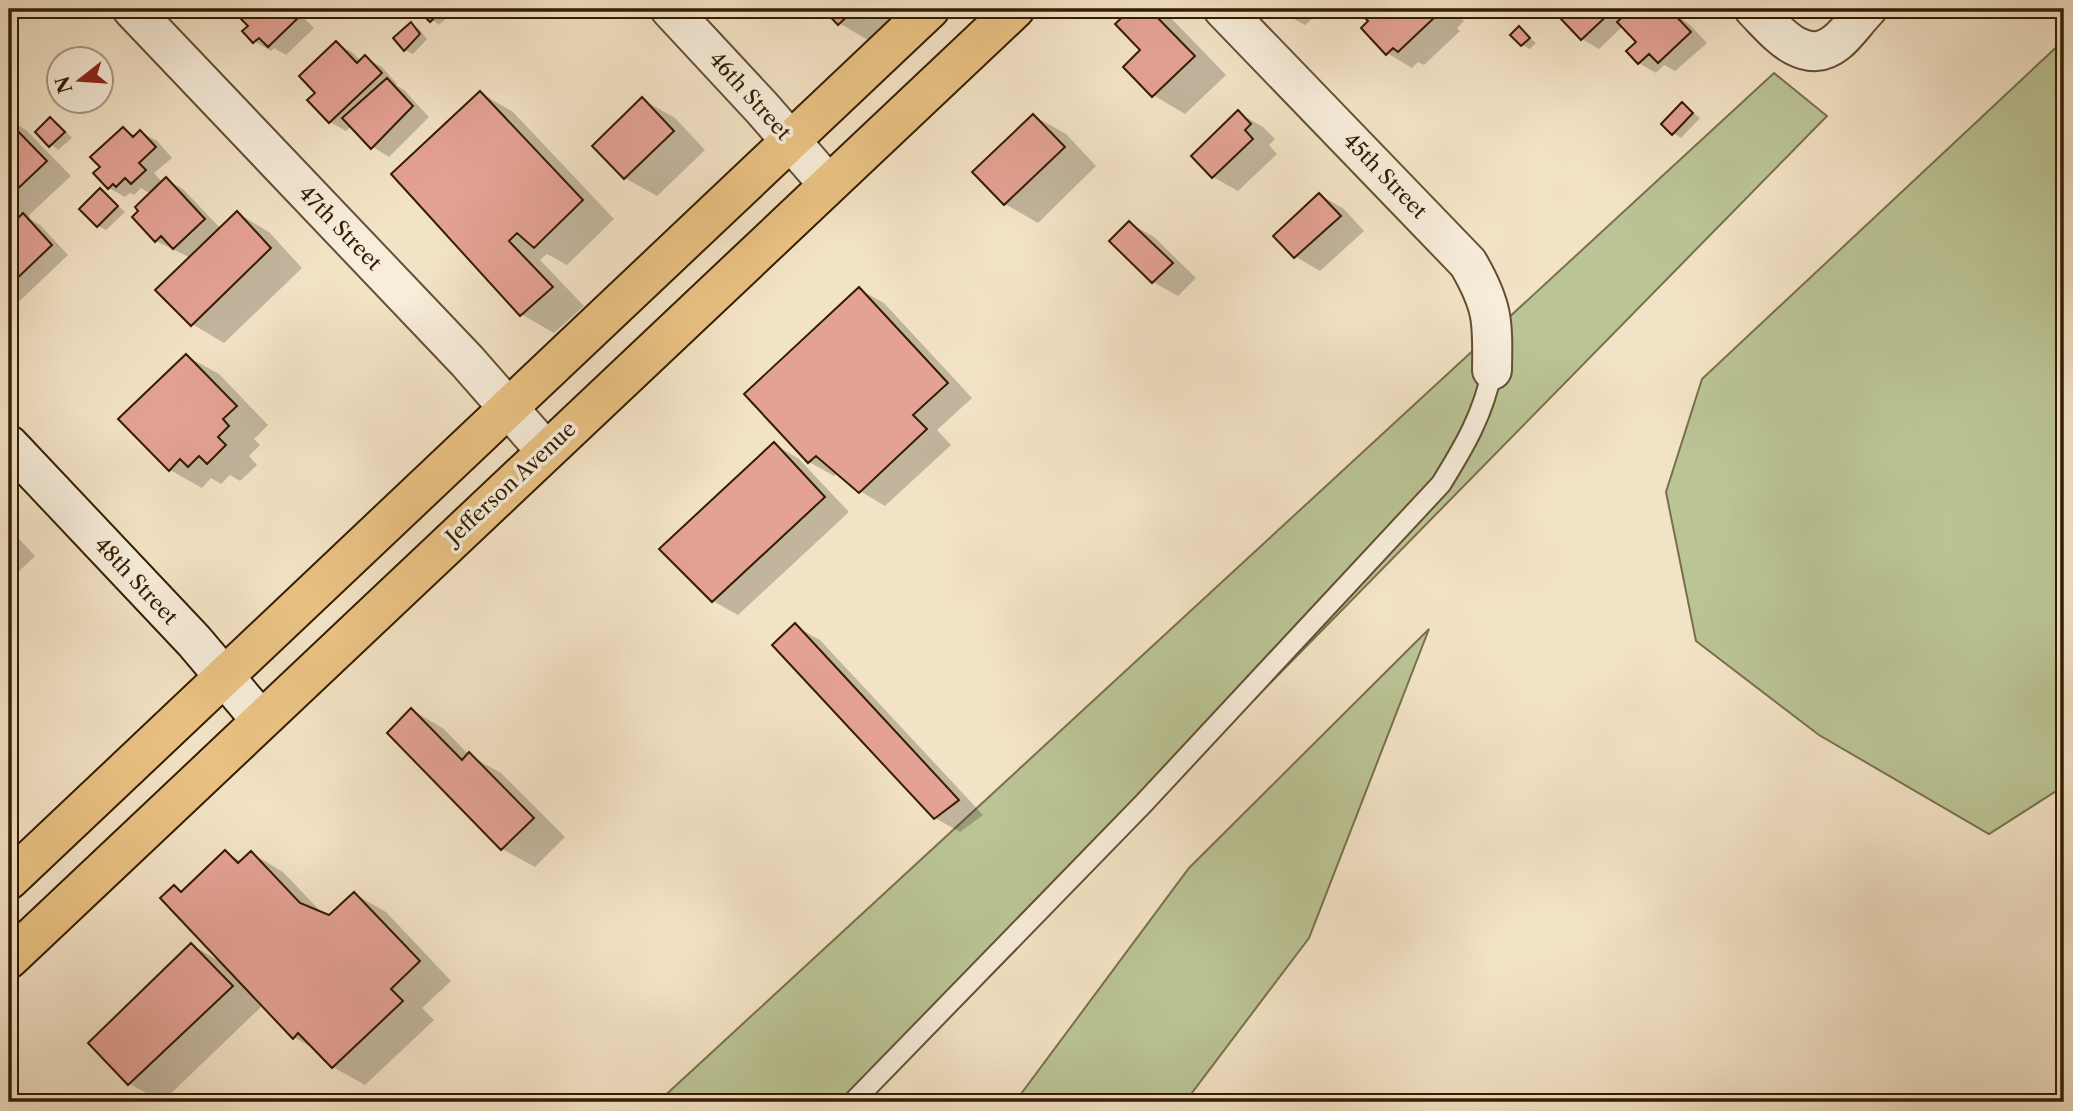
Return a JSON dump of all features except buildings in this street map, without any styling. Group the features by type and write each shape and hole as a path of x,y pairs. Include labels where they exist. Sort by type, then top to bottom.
{"main road":[{"path":"9,880 930,9"},
{"name":"Jefferson Avenue","path":"9,959 260,719 1015,9"}],"street":[{"name":"47th Street","path":"132,9 467,361 545,451"},
{"name":"46th Street","path":"670,9 828,184"},
{"name":"45th Street","path":"1223,9 1468,263 1484,291 1493,323 1492,370"},
{"path":"1754,9 1786,41 1801,50 1819,50 1836,43 1867,9"},
{"name":"48th Street","path":"9,445 224,676 260,719"}],"lane":[{"path":"853,1102 1143,804 1441,484 1468,442 1487,396 1492,370"}],"green space":[{"path":"2064,40 2064,786 1989,834 1819,735 1696,641 1666,492 1702,379"},
{"path":"1774,73 1827,116 859,1102 658,1102"},
{"path":"1429,629 1309,938 1185,1102 1015,1102 1189,868"}]}
